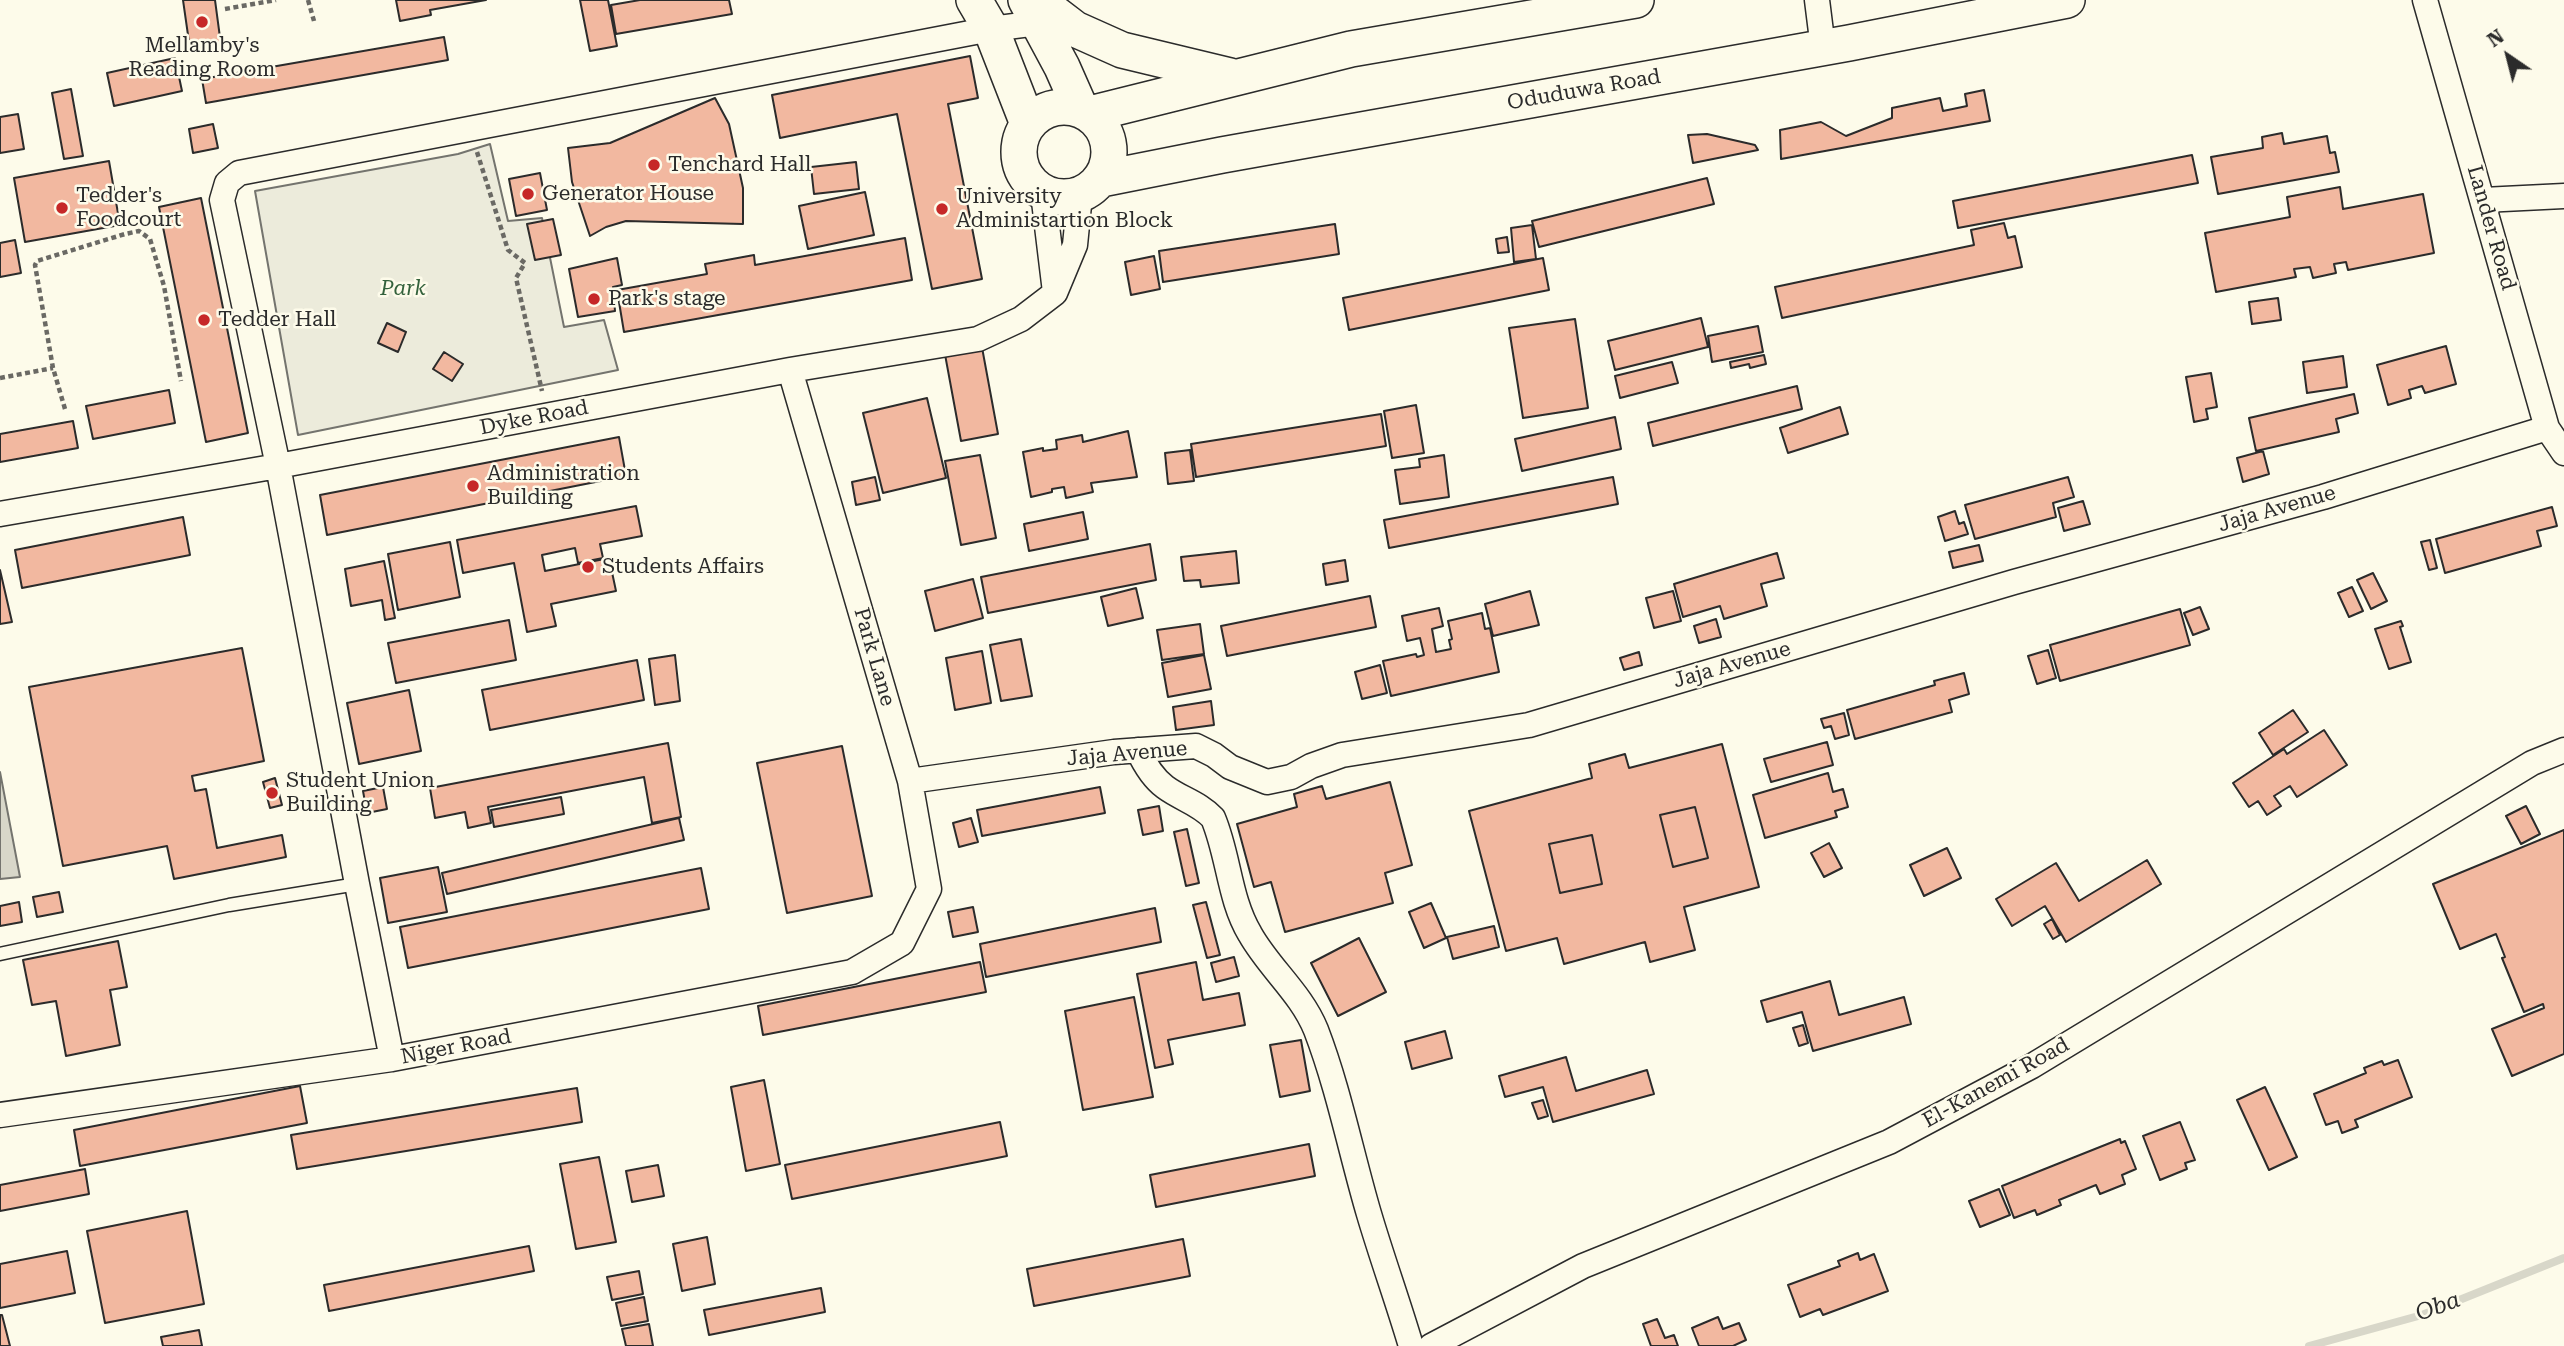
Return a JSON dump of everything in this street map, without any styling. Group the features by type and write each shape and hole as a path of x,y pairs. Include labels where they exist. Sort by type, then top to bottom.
{"street":[{"path":"1086,112 1351,48 1636,0"},
{"path":"1817,0 1823,48"},
{"name":"Oduduwa Road","path":"1091,187 2067,0"},
{"name":"Lander Road","path":"2425,0 2547,428 2564,453"},
{"path":"392,1059 278,466 222,200 227,183 239,173 470,128 982,15 1033,8 1122,50 1237,77"},
{"path":"1033,8 1086,112"},
{"path":"982,15 1028,124"},
{"path":"1067,106 1086,112 1101,124 1108,137 1108,166 1091,187 1055,197 1043,193 1026,178 1021,167 1019,145 1028,124 1039,114 1052,108 1067,106"},
{"name":"Dyke Road","path":"0,514 278,466 790,370 978,339 1021,319 1055,293 1075,245 1091,187"},
{"path":"1043,193 1055,293"},
{"path":"2483,200 2564,196"},
{"name":"Park Lane","path":"790,370 910,781 929,889 902,943"},
{"name":"Jaja Avenue","path":"910,781 1138,750 1196,746 1230,767 1267,782 1291,778 1311,766 1342,755 1529,725 2014,582 2323,497 2547,428"},
{"name":"El-Kanemi Road","path":"1431,1346 1583,1265 1889,1142 2020,1073 2532,763 2564,736"},
{"path":"1138,750 1144,762 1164,786 1205,810 1213,818 1248,933 1288,985 1314,1027 1328,1064 1370,1217 1411,1346"},
{"name":"El-Kanemi Road","path":"2532,763 2564,750"},
{"name":"Niger Road","path":"0,1115 392,1059 852,972 902,943"}],"lane":[{"path":"0,954 229,905 357,884"}],"path":[{"path":"225,9 276,0"},
{"path":"308,0 314,21"},
{"path":"470,128 508,250 525,263 516,278 548,416"},
{"path":"65,409 53,368 35,265 37,261 125,233 139,232 150,239 160,274 181,381"},
{"path":"0,379 53,368"}],"green space":[{"name":"Park","path":"490,144 508,221 542,218 564,327 604,320 618,370 298,435 255,191 458,154"}],"shaded area":[{"path":"0,772 20,877 0,879"}],"building":[{"name":"Mellamby's Reading Room","path":"183,0 215,0 221,45 190,49"},
{"path":"396,0 486,0 430,10 431,15 400,21"},
{"path":"580,0 608,0 617,46 590,51"},
{"path":"640,0 729,0 732,14 616,34 611,5"},
{"path":"444,37 448,60 206,103 202,79"},
{"name":"University Administartion Block","path":"970,56 978,98 948,104 982,279 932,289 897,114 780,138 772,95"},
{"path":"175,58 182,91 114,106 107,73"},
{"path":"71,89 83,156 64,159 52,93"},
{"path":"1984,90 1990,121 1781,159 1780,130 1821,122 1846,136 1892,118 1892,108 1940,98 1943,111 1967,106 1965,94"},
{"name":"Tenchard Hall","path":"715,98 729,124 743,188 743,224 626,221 606,227 590,236 572,182 568,148 610,143"},
{"path":"18,114 24,149 0,153 0,117"},
{"path":"213,124 218,148 193,153 189,129"},
{"path":"2282,133 2284,144 2327,136 2330,153 2335,152 2339,172 2218,194 2211,157 2263,148 2262,137"},
{"path":"1707,134 1755,145 1758,150 1693,163 1688,135"},
{"path":"2192,155 2198,183 1958,228 1953,201"},
{"path":"109,161 120,225 25,242 14,178"},
{"path":"856,162 859,189 814,194 811,167"},
{"name":"Generator House","path":"540,173 547,210 516,216 509,179"},
{"path":"1707,178 1714,204 1539,247 1532,221"},
{"path":"2340,187 2343,209 2423,194 2434,253 2348,270 2346,262 2334,264 2336,273 2313,278 2310,267 2294,269 2296,277 2216,292 2205,233 2290,217 2287,197"},
{"path":"865,192 874,235 808,249 799,206"},
{"name":"Tedder Hall","path":"201,198 248,433 206,442 159,207"},
{"path":"553,219 561,255 535,260 527,224"},
{"path":"2004,223 2008,238 2015,236 2022,267 1782,318 1775,287 1974,245 1971,230"},
{"path":"1335,224 1339,254 1163,282 1159,251"},
{"path":"1532,225 1536,259 1514,262 1511,228"},
{"path":"1507,237 1509,252 1498,253 1496,239"},
{"name":"University Administartion Block","path":"905,238 912,280 624,332 617,290 707,274 705,264 754,255 755,265"},
{"path":"15,240 21,273 0,277 0,243"},
{"path":"1154,256 1160,289 1131,295 1125,262"},
{"name":"Park's stage","path":"617,258 622,285 613,287 615,311 578,317 569,269"},
{"path":"1543,258 1549,290 1349,330 1343,298"},
{"path":"2278,298 2281,320 2252,324 2249,302"},
{"path":"1701,318 1708,347 1615,370 1608,341"},
{"path":"1575,319 1588,408 1523,418 1509,328"},
{"path":"387,323 406,332 398,352 378,343"},
{"path":"1758,326 1763,352 1712,362 1708,336"},
{"path":"981,342 998,434 961,441 944,349"},
{"path":"2446,346 2456,384 2425,393 2422,386 2409,390 2411,398 2388,405 2377,365"},
{"path":"444,352 463,364 452,381 433,369"},
{"path":"1764,355 1766,364 1750,368 1749,364 1731,368 1730,362"},
{"path":"2343,356 2347,387 2307,393 2303,362"},
{"path":"1672,362 1678,383 1620,398 1615,376"},
{"path":"2211,373 2217,407 2206,409 2208,419 2194,422 2186,377"},
{"path":"1797,386 1802,409 1653,446 1648,423"},
{"path":"169,390 175,423 93,439 86,406"},
{"path":"2354,394 2358,413 2336,419 2339,432 2256,451 2249,418"},
{"path":"927,398 946,478 883,493 863,413"},
{"path":"1416,405 1424,453 1392,458 1384,411"},
{"path":"1840,407 1848,434 1788,453 1780,428"},
{"path":"1381,414 1386,446 1196,477 1191,444"},
{"path":"1615,417 1621,449 1522,471 1515,439"},
{"path":"73,421 78,448 0,462 0,434"},
{"path":"1128,431 1137,477 1091,483 1093,492 1066,498 1064,487 1031,497 1023,452 1043,448 1043,451 1057,449 1056,440 1082,435 1083,442"},
{"name":"Administration Building","path":"619,437 626,476 327,535 320,495"},
{"path":"1190,450 1194,481 1168,484 1165,453"},
{"path":"2263,451 2269,474 2243,482 2237,458"},
{"path":"980,455 996,538 961,545 945,461"},
{"path":"1444,455 1449,497 1400,504 1395,470 1420,467 1419,459"},
{"path":"875,477 880,500 856,505 852,482"},
{"path":"1613,477 1618,504 1389,548 1384,520"},
{"path":"2068,477 2074,497 2053,503 2056,517 1975,539 1965,505"},
{"path":"2083,501 2090,524 2064,531 2058,508"},
{"name":"Students Affairs","path":"636,506 642,536 600,544 603,558 578,563 575,548 542,555 545,571 609,558 616,591 551,604 556,626 527,632 514,563 463,573 457,540"},
{"path":"2552,507 2557,526 2537,531 2541,546 2445,573 2436,539"},
{"path":"1955,511 1959,524 1964,522 1968,534 1945,541 1938,517"},
{"path":"1083,512 1088,539 1029,551 1024,524"},
{"path":"183,517 190,555 22,588 15,550"},
{"path":"2430,540 2437,568 2429,570 2421,542"},
{"path":"450,542 460,597 398,610 388,554"},
{"path":"1150,544 1156,580 988,613 981,577"},
{"path":"1979,545 1983,561 1953,568 1949,552"},
{"path":"1236,551 1239,583 1201,587 1200,580 1184,581 1181,557"},
{"path":"1777,553 1784,578 1761,584 1767,606 1724,619 1720,606 1683,617 1674,584"},
{"path":"1345,560 1348,581 1326,585 1323,564"},
{"path":"384,561 395,618 385,620 382,600 351,606 345,569"},
{"path":"0,570 12,622 0,624"},
{"path":"2373,573 2387,601 2371,609 2357,580"},
{"path":"973,579 983,618 935,631 925,591"},
{"path":"2352,587 2363,611 2349,617 2338,593"},
{"path":"1136,588 1143,618 1108,626 1101,597"},
{"path":"1530,591 1539,625 1493,636 1485,604"},
{"path":"1673,591 1681,621 1654,628 1646,598"},
{"path":"1370,596 1376,627 1227,656 1221,626"},
{"path":"2200,607 2209,629 2193,635 2184,613"},
{"path":"1439,608 1443,626 1432,629 1436,652 1451,649 1448,621 1482,613 1485,629 1490,628 1499,672 1391,696 1383,661 1416,654 1417,657 1424,655 1420,638 1407,641 1402,616"},
{"path":"2180,609 2190,645 2060,681 2050,645"},
{"path":"1716,619 1721,637 1699,643 1694,626"},
{"path":"509,620 516,660 396,683 388,643"},
{"path":"2401,621 2403,626 2400,627 2411,662 2389,669 2375,629"},
{"path":"1200,624 1204,654 1162,660 1157,630"},
{"path":"1021,639 1032,696 1001,701 990,645"},
{"name":"Student Union Building","path":"242,648 264,761 192,776 195,791 206,789 217,848 282,835 286,857 174,879 167,846 63,866 29,687"},
{"path":"2048,650 2056,678 2037,684 2028,656"},
{"path":"982,651 991,703 955,710 946,658"},
{"path":"1639,652 1642,665 1624,670 1620,658"},
{"path":"675,655 680,701 655,705 649,659"},
{"path":"1204,655 1211,689 1168,697 1162,663"},
{"path":"637,660 644,700 490,730 482,690"},
{"path":"1380,665 1387,693 1362,699 1355,672"},
{"path":"1964,673 1969,694 1949,700 1952,712 1855,739 1847,710 1935,685 1934,681"},
{"path":"409,690 421,751 359,764 347,703"},
{"path":"1211,701 1214,725 1176,730 1173,707"},
{"path":"2293,710 2308,732 2273,755 2259,733"},
{"path":"1844,713 1849,735 1835,739 1831,726 1824,728 1821,719"},
{"path":"2324,730 2347,765 2297,797 2290,786 2274,796 2281,806 2267,815 2258,801 2249,807 2233,783 2284,749 2287,754"},
{"path":"1827,742 1833,765 1771,782 1764,759"},
{"path":"668,743 681,817 652,823 644,777 488,807 491,823 468,828 465,812 435,818 430,788"},
{"path":"1722,744 1759,887 1684,907 1695,950 1650,962 1645,942 1564,964 1557,938 1506,951 1469,811 1592,778 1589,764 1625,754 1629,768","holes":["1695,807 1708,858 1673,867 1660,815","1592,835 1602,884 1560,893 1549,844"]},
{"path":"842,746 872,896 787,913 757,763"},
{"path":"1828,773 1833,792 1843,789 1848,807 1835,811 1837,817 1765,838 1753,795"},
{"name":"Student Union Building","path":"275,778 282,805 270,808 263,782"},
{"path":"1390,782 1412,865 1385,873 1393,903 1285,932 1271,882 1254,887 1237,824 1297,807 1294,794 1322,786 1326,799"},
{"path":"383,787 387,809 367,813 363,791"},
{"path":"1100,787 1105,813 982,836 977,810"},
{"path":"561,797 564,814 494,827 491,810"},
{"path":"1159,806 1163,831 1143,835 1138,810"},
{"path":"2526,806 2540,834 2521,844 2506,816"},
{"path":"1695,807 1708,858 1673,867 1660,815"},
{"path":"679,818 684,840 447,894 442,873"},
{"path":"971,818 978,842 959,847 953,823"},
{"path":"1187,829 1199,883 1186,886 1174,832"},
{"path":"2564,830 2564,1054 2512,1076 2492,1029 2544,1008 2543,1004 2524,1012 2502,958 2505,957 2496,934 2460,949 2433,884"},
{"path":"1592,835 1602,884 1560,893 1549,844"},
{"path":"1829,843 1842,868 1824,877 1811,853"},
{"path":"1947,848 1961,878 1924,896 1910,865"},
{"path":"2147,860 2161,884 2066,942 2045,906 2012,926 1996,899 2056,863 2079,901"},
{"path":"438,867 447,912 388,923 380,878"},
{"path":"701,868 709,909 408,968 400,927"},
{"path":"59,892 63,912 37,917 33,897"},
{"path":"19,902 22,922 0,926 0,906"},
{"path":"1206,902 1220,955 1207,958 1193,905"},
{"path":"1431,903 1446,938 1424,948 1409,912"},
{"path":"973,907 978,932 953,937 948,912"},
{"path":"1155,908 1161,942 986,977 980,944"},
{"path":"2052,919 2060,935 2053,939 2044,924"},
{"path":"1494,926 1499,947 1453,959 1447,937"},
{"path":"1359,938 1386,992 1338,1016 1311,963"},
{"path":"118,941 127,987 110,990 120,1045 66,1056 56,1001 32,1005 23,960"},
{"path":"1234,957 1239,976 1216,982 1211,963"},
{"path":"980,962 986,992 763,1035 758,1006"},
{"path":"1196,962 1203,1000 1239,993 1245,1025 1168,1040 1173,1064 1155,1068 1137,974"},
{"path":"1830,981 1839,1015 1904,997 1911,1024 1813,1051 1802,1012 1767,1022 1761,1001"},
{"path":"1134,997 1153,1097 1083,1110 1065,1011"},
{"path":"1803,1025 1808,1043 1799,1046 1793,1028"},
{"path":"1445,1031 1452,1058 1412,1069 1405,1042"},
{"path":"1301,1040 1310,1091 1280,1097 1270,1045"},
{"path":"1566,1057 1576,1091 1647,1070 1654,1094 1553,1122 1543,1087 1505,1097 1499,1076"},
{"path":"2398,1060 2412,1097 2355,1120 2358,1127 2342,1133 2338,1121 2326,1125 2314,1094 2366,1073 2364,1068 2382,1061 2384,1065"},
{"path":"764,1080 780,1164 746,1171 731,1087"},
{"path":"300,1086 307,1123 80,1166 74,1130"},
{"path":"2265,1087 2297,1157 2269,1170 2237,1100"},
{"path":"577,1088 582,1122 297,1169 291,1135"},
{"path":"1543,1100 1548,1116 1538,1119 1532,1103"},
{"path":"1000,1122 1007,1156 792,1199 785,1165"},
{"path":"2180,1122 2195,1160 2185,1163 2187,1169 2160,1180 2143,1136"},
{"path":"2120,1139 2121,1143 2125,1141 2136,1169 2122,1175 2125,1184 2100,1194 2096,1185 2059,1200 2061,1205 2037,1215 2035,1210 2014,1218 2002,1186"},
{"path":"1309,1144 1315,1176 1156,1207 1150,1175"},
{"path":"599,1157 616,1242 576,1249 560,1164"},
{"path":"658,1165 664,1196 632,1202 626,1171"},
{"path":"85,1169 89,1194 0,1211 0,1185"},
{"path":"1999,1189 2010,1215 1980,1227 1969,1201"},
{"path":"187,1211 204,1304 105,1323 87,1231"},
{"path":"707,1237 715,1284 682,1291 673,1244"},
{"path":"1183,1239 1190,1276 1034,1306 1027,1269"},
{"path":"529,1246 534,1271 329,1311 324,1285"},
{"path":"67,1251 75,1293 0,1308 0,1264"},
{"path":"1858,1253 1860,1260 1874,1254 1888,1291 1823,1315 1820,1309 1800,1317 1788,1285 1840,1266 1838,1261"},
{"path":"639,1271 643,1294 612,1300 607,1277"},
{"path":"821,1288 825,1312 709,1335 704,1310"},
{"path":"644,1297 648,1321 621,1326 616,1303"},
{"path":"2,1315 10,1346 0,1346"},
{"path":"1718,1317 1723,1329 1739,1323 1746,1340 1733,1346 1699,1346 1692,1328"},
{"path":"1657,1319 1665,1338 1674,1335 1678,1346 1651,1346 1643,1324"},
{"path":"649,1324 653,1346 626,1346 622,1329"},
{"path":"199,1330 202,1346 163,1346 161,1337"}],"waterway":[{"name":"Oba","path":"2309,1346 2422,1315 2564,1258"}],"place":[{"name":"Mellamby's Reading Room","path":"202,22"},
{"name":"Tenchard Hall","path":"654,165"},
{"name":"Generator House","path":"528,194"},
{"name":"Tedder's Foodcourt","path":"62,208"},
{"name":"University Administartion Block","path":"942,209"},
{"name":"Park's stage","path":"594,299"},
{"name":"Tedder Hall","path":"204,320"},
{"name":"Administration Building","path":"473,486"},
{"name":"Students Affairs","path":"588,567"},
{"name":"Student Union Building","path":"272,793"}]}
